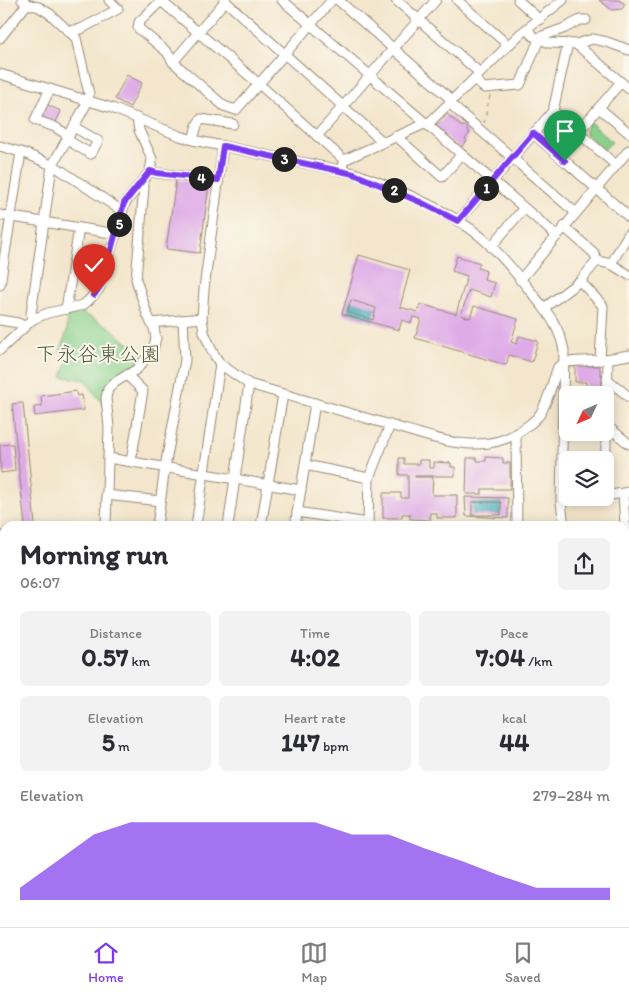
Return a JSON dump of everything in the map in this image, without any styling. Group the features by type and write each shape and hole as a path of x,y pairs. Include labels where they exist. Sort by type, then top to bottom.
{"street":[{"path":"68,31 81,29 118,10 109,0"},
{"path":"332,0 259,84 236,110 224,106 173,62 167,52 138,28 139,22 161,0 259,84 344,160"},
{"path":"173,62 225,0 383,142"},
{"path":"282,0 556,236"},
{"path":"338,0 482,131 576,213"},
{"path":"396,0 477,76 484,88 520,86 540,37 580,20 586,20"},
{"path":"317,136 436,0"},
{"path":"457,0 508,45"},
{"path":"518,0 540,20"},
{"path":"341,170 344,160 396,136 426,125 508,45 563,0"},
{"path":"0,38 25,2 39,3 76,38 90,94 52,166 31,314 32,319"},
{"path":"527,28 533,36 549,43 572,43 593,39 629,50"},
{"path":"572,43 629,89"},
{"path":"458,221 553,112 572,43"},
{"path":"0,74 88,101 194,140 341,170 370,179 458,221 491,246 555,323 562,340 564,363 564,451"},
{"path":"578,132 621,82"},
{"path":"50,89 35,120 55,127 91,154 98,141 74,127"},
{"path":"599,108 629,133"},
{"path":"553,112 616,165"},
{"path":"0,350 32,319 83,304 99,288 117,234 124,203 150,171 152,159 139,130 137,118"},
{"path":"194,140 197,125 201,119 233,124"},
{"path":"533,133 629,217"},
{"path":"396,136 442,177 461,155"},
{"path":"0,146 21,152 52,166 122,211"},
{"path":"223,146 204,282 202,318 204,332 220,364 249,384 390,425 463,444 480,445 499,442 516,434 532,422 540,414 558,367 564,363 629,355"},
{"path":"520,280 629,150"},
{"path":"0,285 21,152"},
{"path":"150,171 218,180"},
{"path":"106,521 109,426 106,398 108,389 114,383 137,369 153,350 156,338 146,314 136,279 144,187 141,183"},
{"path":"491,246 524,208"},
{"path":"0,215 117,234"},
{"path":"564,227 594,253 598,261"},
{"path":"66,309 79,228"},
{"path":"611,264 629,233"},
{"path":"598,261 611,264 629,275"},
{"path":"544,308 580,281 598,261"},
{"path":"580,281 603,306 604,359 607,386"},
{"path":"151,323 202,318"},
{"path":"0,320 24,326"},
{"path":"158,521 165,467 185,360 183,320"},
{"path":"197,521 220,364"},
{"path":"127,375 143,390 131,462"},
{"path":"607,379 629,397"},
{"path":"229,521 249,384"},
{"path":"262,521 283,394"},
{"path":"296,521 315,403"},
{"path":"368,521 369,478 390,425"},
{"path":"614,432 629,444"},
{"path":"516,434 517,521"},
{"path":"108,458 301,490"},
{"path":"305,464 369,478"},
{"path":"625,521 626,493"},
{"path":"106,495 160,501"},
{"path":"562,506 563,521"},
{"path":"297,512 346,521"}],"path":[{"path":"482,131 490,95 484,88"}],"green space":[{"path":"590,122 612,142 604,150 585,133 585,129"},
{"name":"下永谷東公園","path":"82,313 110,327 143,357 140,362 117,376 104,406 85,380 62,377 69,357 60,352 67,331 67,316"}],"water":[{"path":"351,300 376,308 373,320 347,312"},
{"path":"472,502 501,502 501,515 472,515"}],"building":[{"path":"599,0 619,0 625,4 622,9 612,10"},
{"path":"127,75 142,83 130,107 115,99"},
{"path":"45,104 61,111 55,124 39,117"},
{"path":"447,114 462,127 464,125 470,133 465,139 467,141 460,149 435,128"},
{"path":"176,180 209,184 200,253 166,249"},
{"path":"359,255 410,270 400,307 418,312 420,304 456,314 467,276 452,271 457,256 480,263 478,268 486,271 484,280 495,283 491,297 469,290 461,315 470,318 474,306 518,319 511,342 517,344 519,336 538,341 532,362 509,355 506,365 415,338 421,319 413,317 411,323 402,320 399,330 342,314","holes":["351,300 376,308 373,320 347,312"]},
{"path":"575,366 600,366 602,386 586,386 586,382 575,382"},
{"path":"76,391 77,396 82,395 84,410 35,416 34,407 42,406 41,396"},
{"path":"23,403 35,521 24,521 12,404"},
{"path":"13,444 15,471 1,473 0,445"},
{"path":"486,457 503,458 503,463 510,463 510,489 482,489 482,494 466,494 467,458 477,458 477,461 486,461"},
{"path":"399,458 404,458 404,464 419,464 419,460 429,460 429,468 434,468 434,462 451,463 451,467 455,467 455,476 415,477 433,477 432,495 457,495 457,518 437,518 437,513 430,513 430,520 410,519 410,514 402,514 402,518 383,518 383,493 401,493 401,498 408,498 408,475 399,475"},
{"path":"465,497 508,498 508,518 466,516","holes":["472,502 501,502 501,515 472,515"]}],"route":[{"path":"94,295 102,283 124,203 150,171 218,180 223,146 370,179 458,221 533,133 565,161"}]}
